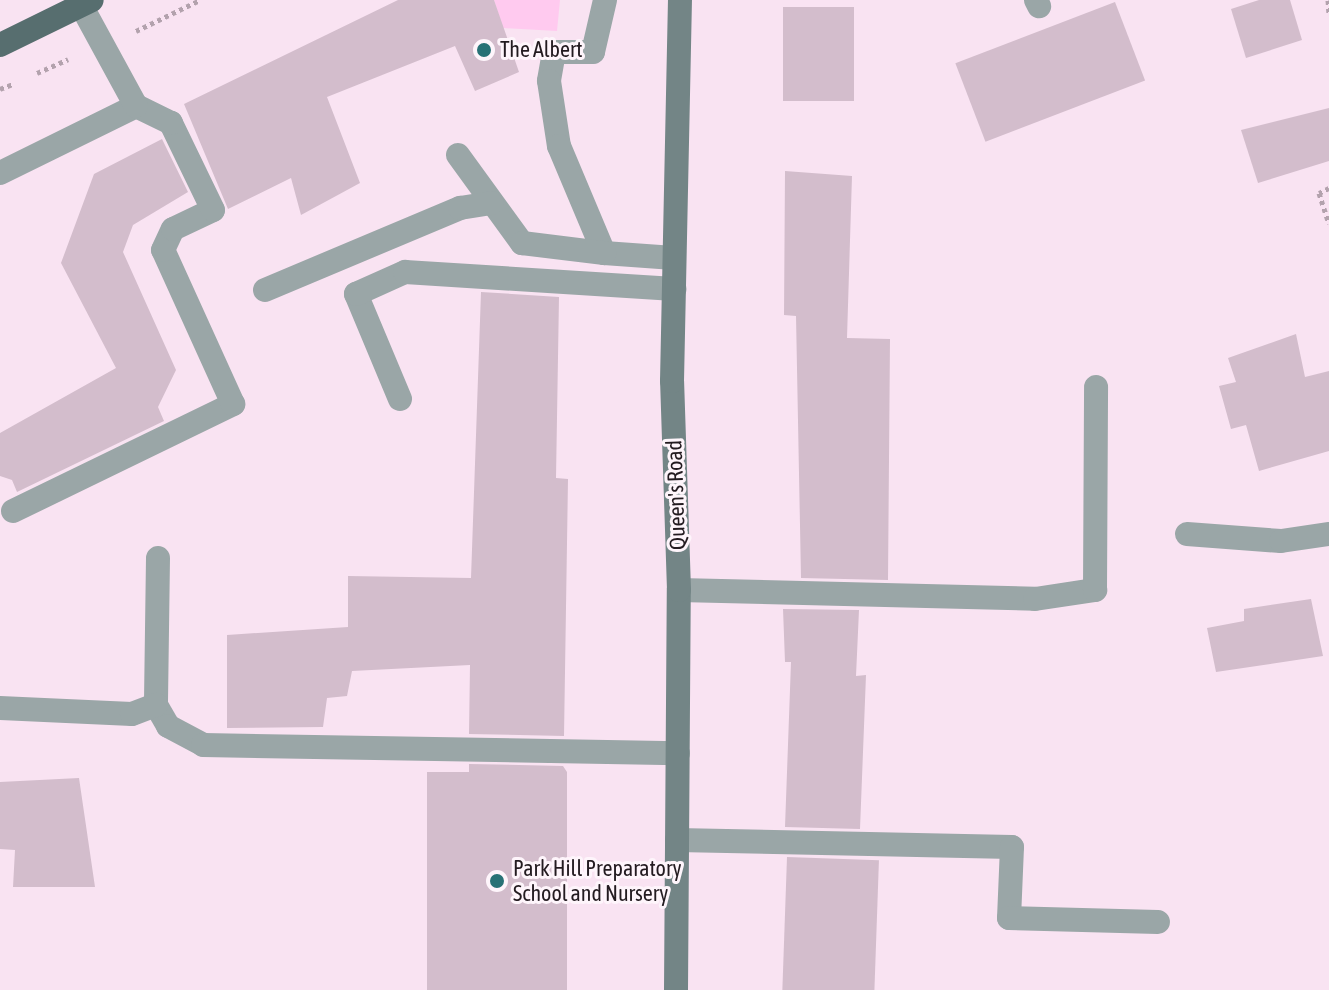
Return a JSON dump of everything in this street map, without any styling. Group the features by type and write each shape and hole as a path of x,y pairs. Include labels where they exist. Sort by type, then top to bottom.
{"main road":[{"name":"Queen's Road","path":"676,990 679,590 674,258 680,0"},
{"path":"0,45 86,3"}],"lane":[{"path":"604,253 559,146 549,81 554,52 593,52 605,0"},
{"path":"13,511 233,404 163,250 173,229 213,210 171,123 136,106 86,3"},
{"path":"0,173 136,106"},
{"path":"458,155 522,243 674,258"},
{"path":"265,290 460,208 492,203"},
{"path":"400,399 356,294 405,272 674,289"},
{"path":"679,590 1035,599 1095,590 1096,387"},
{"path":"1187,534 1281,541 1329,534"},
{"path":"158,558 156,705 168,726 203,745 238,749 678,753"},
{"path":"0,708 132,714 156,705"},
{"path":"677,840 1012,847 1009,918 1158,922"}],"path":[{"path":"142,30 200,0"},
{"path":"1328,0 1329,14"},
{"path":"1329,188 1319,193 1329,223"}],"shaded area":[{"path":"494,0 560,0 557,31 503,28"}],"building":[{"path":"398,0 494,0 519,72 475,91 455,46 327,97 360,183 301,215 291,178 228,209 184,104"},
{"path":"1259,0 1290,0 1302,40 1246,58 1231,9"},
{"path":"1115,2 1145,80 985,142 955,63"},
{"path":"783,7 854,7 854,101 783,101"},
{"path":"1329,108 1329,161 1258,183 1241,130"},
{"path":"162,139 188,192 133,225 123,252 176,370 158,407 164,421 17,492 12,480 0,476 0,433 116,368 61,263 94,174"},
{"path":"785,171 852,176 847,338 890,339 888,580 801,578 796,316 784,315"},
{"path":"481,292 559,297 556,478 568,479 564,736 469,734 470,665 352,671 347,696 327,698 323,727 227,728 227,635 348,627 348,576 471,578"},
{"path":"1296,334 1305,377 1329,371 1329,451 1259,471 1246,425 1231,429 1219,386 1236,382 1228,358"},
{"path":"1311,599 1323,656 1216,672 1207,628 1244,621 1244,609"},
{"path":"783,609 859,610 856,676 866,675 860,829 785,827 791,662 785,662"},
{"name":"Park Hill Preparatory School and Nursery","path":"469,764 563,766 567,772 567,990 427,990 427,772 469,772"},
{"path":"79,778 95,887 13,887 15,850 0,849 0,782"},
{"path":"787,857 879,860 874,990 782,990"}],"place":[{"name":"The Albert","path":"484,50"},
{"name":"Park Hill Preparatory School and Nursery","path":"497,881"}]}
